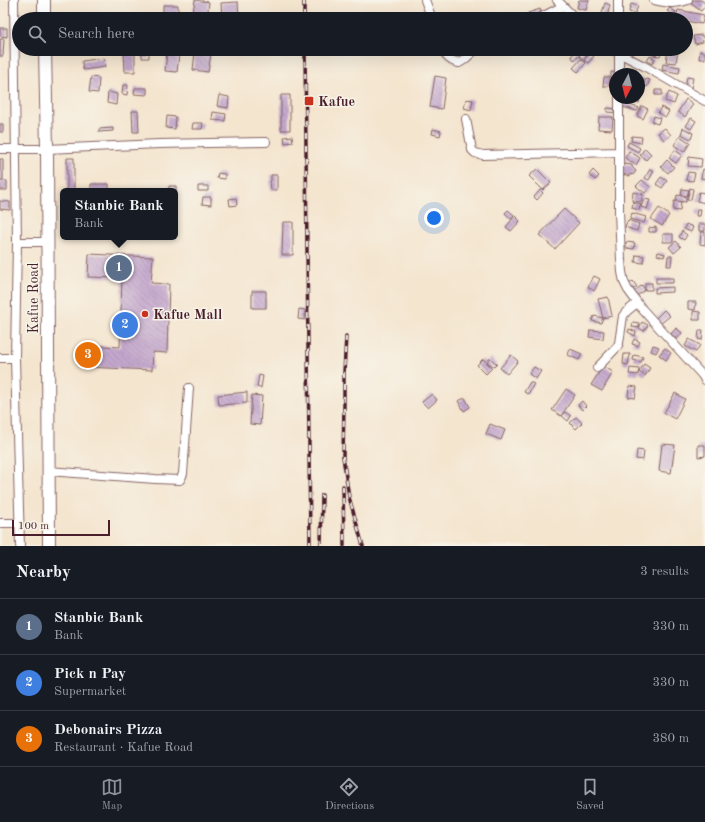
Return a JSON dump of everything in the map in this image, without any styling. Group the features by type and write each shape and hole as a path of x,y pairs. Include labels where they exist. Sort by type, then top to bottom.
{"highway":[{"path":"44,0 44,12"},
{"name":"Kafue Road","path":"45,56 49,546"}],"street":[{"path":"14,0 15,12"},
{"path":"425,0 429,12"},
{"path":"618,0 618,12"},
{"path":"654,0 673,4 688,0"},
{"path":"548,12 560,3 569,12"},
{"path":"17,56 17,242 15,358 20,546"},
{"path":"447,56 449,59 459,63 468,56"},
{"path":"619,56 619,68"},
{"path":"627,56 705,101"},
{"path":"619,104 619,211 622,272 624,282 637,303 672,343 704,375"},
{"path":"466,119 472,150 475,153 483,155 619,152"},
{"path":"0,149 16,150 159,144 266,142"},
{"path":"17,242 47,242"},
{"path":"597,368 617,347 619,343 623,316 637,303"},
{"path":"0,358 15,358"},
{"path":"48,471 180,480 183,474 189,388"},
{"path":"0,523 19,523"}],"building":[{"path":"195,0 209,2 208,12 193,12"},
{"path":"579,0 589,0 586,10 577,8"},
{"path":"692,0 701,0 705,3 705,6 701,11 690,3"},
{"path":"238,2 239,12 222,12 221,3"},
{"path":"605,3 610,5 608,12 602,12"},
{"path":"631,4 638,6 636,12 629,12"},
{"path":"163,5 178,5 178,12 163,12"},
{"path":"670,8 676,12 668,12 667,11"},
{"path":"540,9 541,12 531,12"},
{"path":"678,10 688,12 678,12"},
{"path":"693,13 704,15 702,24 693,22"},
{"path":"0,28 7,28 7,37 0,36"},
{"path":"702,35 703,42 695,44 693,36"},
{"path":"0,39 4,39 3,56 0,56"},
{"path":"700,51 705,52 705,59 699,59"},
{"path":"124,56 135,56 135,72 125,72"},
{"path":"142,56 149,56 149,58 142,58"},
{"path":"167,56 179,56 177,72 165,71"},
{"path":"195,56 211,56 208,72 193,70"},
{"path":"571,56 579,56 574,60"},
{"path":"587,56 594,56 588,63 584,60"},
{"path":"650,56 655,59 652,64 647,61"},
{"path":"667,56 677,56 676,63 666,62"},
{"path":"104,58 105,67 83,70 82,61"},
{"path":"581,59 586,63 578,72 573,68"},
{"path":"663,64 680,67 679,73 662,70"},
{"path":"435,76 446,78 442,109 430,107"},
{"path":"91,77 99,78 98,93 89,92"},
{"path":"604,77 609,77 609,86 603,86"},
{"path":"687,77 693,78 691,88 685,87"},
{"path":"646,79 650,80 647,87 645,86"},
{"path":"123,85 128,85 127,95 122,94"},
{"path":"135,88 147,88 147,95 134,94"},
{"path":"655,90 662,90 662,95 655,95"},
{"path":"108,92 117,94 116,105 107,103"},
{"path":"669,92 677,96 674,104 665,101"},
{"path":"219,95 229,97 228,108 217,106"},
{"path":"281,95 290,95 290,130 281,130"},
{"path":"466,99 473,100 471,110 464,108"},
{"path":"686,99 693,104 685,117 678,112"},
{"path":"624,104 627,104 639,108 637,111 623,107"},
{"path":"642,106 648,109 643,119 637,116"},
{"path":"661,107 669,111 666,117 658,113"},
{"path":"607,108 617,109 617,113 607,112"},
{"path":"132,111 138,111 139,132 133,132"},
{"path":"213,112 226,114 225,121 212,120"},
{"path":"167,116 176,117 175,129 166,128"},
{"path":"654,116 660,118 658,124 652,122"},
{"path":"599,117 613,117 612,130 598,129"},
{"path":"691,118 696,121 691,129 686,126"},
{"path":"193,123 203,123 202,129 192,129"},
{"path":"0,124 3,124 3,132 0,132"},
{"path":"113,128 113,131 99,132 99,129"},
{"path":"665,128 671,135 664,140 658,133"},
{"path":"683,128 693,133 691,139 681,134"},
{"path":"433,129 441,131 440,136 432,134"},
{"path":"292,136 293,142 285,143 284,137"},
{"path":"632,136 642,137 641,143 631,141"},
{"path":"680,136 690,143 684,152 674,145"},
{"path":"629,142 640,148 638,152 627,146"},
{"path":"645,148 651,154 646,160 640,155"},
{"path":"675,150 682,155 676,163 669,158"},
{"path":"629,151 640,158 636,165 625,158"},
{"path":"689,157 702,159 701,167 688,166"},
{"path":"67,158 74,158 74,188 67,188"},
{"path":"0,159 3,159 3,180 0,180"},
{"path":"667,160 674,167 668,173 661,167"},
{"path":"624,164 632,165 636,171 633,175 630,174 630,176 622,174"},
{"path":"537,169 551,183 543,190 529,176"},
{"path":"650,169 654,171 649,180 645,178"},
{"path":"703,169 705,170 705,179 701,178"},
{"path":"593,170 599,176 595,180 589,175"},
{"path":"688,172 695,173 693,181 686,180"},
{"path":"218,173 225,174 225,179 217,178"},
{"path":"271,175 277,175 277,190 271,190"},
{"path":"661,177 667,181 662,188 656,184"},
{"path":"642,180 650,187 645,193 636,186"},
{"path":"0,181 7,181 7,190 0,190"},
{"path":"91,184 109,184 109,188 91,188"},
{"path":"169,186 176,186 176,188 169,188"},
{"path":"198,186 208,186 208,191 198,191"},
{"path":"690,188 693,189 691,200 687,200"},
{"path":"682,189 689,190 687,196 681,195"},
{"path":"540,190 543,193 537,200 534,197"},
{"path":"633,192 643,194 641,202 632,201"},
{"path":"699,192 705,193 705,203 697,201"},
{"path":"677,195 686,197 686,202 676,201"},
{"path":"203,197 211,197 211,205 202,204"},
{"path":"236,198 237,205 230,206 229,199"},
{"path":"644,199 650,200 647,209 641,207"},
{"path":"0,201 10,202 10,210 0,209"},
{"path":"674,201 681,202 680,211 673,210"},
{"path":"633,202 641,204 639,210 632,208"},
{"path":"659,208 669,215 662,226 651,219"},
{"path":"564,209 579,223 555,249 539,235"},
{"path":"697,209 701,209 700,216 696,216"},
{"path":"508,210 514,215 511,219 505,213"},
{"path":"632,213 646,217 644,223 630,219"},
{"path":"515,216 520,221 511,231 506,227"},
{"path":"628,220 639,224 637,231 625,227"},
{"path":"283,222 293,222 293,255 282,255"},
{"path":"686,224 693,227 691,232 684,229"},
{"path":"699,224 705,224 705,231 699,231"},
{"path":"656,227 656,232 649,232 649,228"},
{"path":"682,231 687,235 684,240 679,237"},
{"path":"701,232 705,232 705,245 700,244"},
{"path":"663,234 673,234 673,242 663,242"},
{"path":"676,241 681,247 674,253 669,247"},
{"path":"626,242 635,243 634,249 626,248"},
{"path":"658,252 665,254 664,257 657,255"},
{"name":"Kafue Mall","path":"89,254 153,257 151,283 169,284 167,353 153,352 152,370 85,367 85,345 120,347 122,278 88,277"},
{"path":"636,255 644,256 643,263 635,262"},
{"path":"668,256 672,256 671,266 667,266"},
{"path":"594,276 600,279 594,291 588,287"},
{"path":"656,278 673,278 673,283 656,283"},
{"path":"633,281 637,287 632,290 629,284"},
{"path":"645,283 652,283 652,290 645,290"},
{"path":"642,285 645,290 637,296 634,292"},
{"path":"673,287 673,292 655,293 655,288"},
{"path":"252,291 266,291 266,308 252,308"},
{"path":"608,297 612,316 603,318 598,299"},
{"path":"688,302 696,302 695,310 688,309"},
{"path":"299,309 305,310 305,320 298,319"},
{"path":"664,310 670,316 660,324 655,319"},
{"path":"693,311 700,312 700,320 693,320"},
{"path":"594,316 603,318 601,323 592,321"},
{"path":"633,322 639,323 639,328 632,327"},
{"path":"642,322 648,325 644,331 639,328"},
{"path":"676,328 682,333 677,339 671,334"},
{"path":"629,329 636,332 635,336 628,332"},
{"path":"590,330 604,331 603,339 589,337"},
{"path":"699,330 703,330 702,340 698,339"},
{"path":"634,339 640,342 638,346 632,344"},
{"path":"689,339 700,345 696,352 685,346"},
{"path":"653,345 659,347 656,353 651,351"},
{"path":"665,348 671,353 666,360 659,355"},
{"path":"570,349 582,354 579,360 568,355"},
{"path":"624,354 630,354 628,365 623,364"},
{"path":"511,355 518,361 507,374 500,368"},
{"path":"634,355 643,357 641,362 633,360"},
{"path":"490,358 497,364 494,367 487,362"},
{"path":"483,359 492,368 486,374 477,365"},
{"path":"644,364 650,368 645,376 639,372"},
{"path":"603,366 613,372 602,391 591,385"},
{"path":"534,367 541,371 536,379 529,374"},
{"path":"630,368 639,369 638,375 629,374"},
{"path":"259,375 263,376 261,388 257,387"},
{"path":"530,382 534,384 528,394 524,392"},
{"path":"629,386 637,387 635,398 628,397"},
{"path":"566,389 575,395 561,416 552,410"},
{"path":"247,392 247,403 219,405 218,395"},
{"path":"675,393 685,399 675,419 664,413"},
{"path":"432,394 437,400 428,408 422,402"},
{"path":"252,395 262,396 260,425 250,424"},
{"path":"465,398 470,407 464,411 458,401"},
{"path":"582,401 586,406 582,410 578,405"},
{"path":"565,412 571,416 568,421 562,416"},
{"path":"576,417 582,423 576,429 570,423"},
{"path":"490,424 505,430 501,440 486,434"},
{"path":"662,444 675,445 671,473 659,471"},
{"path":"698,445 705,445 705,456 698,457"},
{"path":"637,450 644,451 643,460 636,459"}],"railway":[{"path":"304,0 304,12"},
{"path":"305,56 310,546"},
{"path":"346,336 343,457 349,497 363,546"},
{"path":"343,486 344,546"},
{"path":"321,546 322,495"}],"place":[{"name":"Kafue","path":"309,101"},
{"name":"Stanbic Bank","path":"119,268"},
{"name":"Kafue Mall","path":"145,314"},
{"name":"Pick n Pay","path":"125,325"},
{"name":"Debonairs Pizza","path":"88,355"}]}
